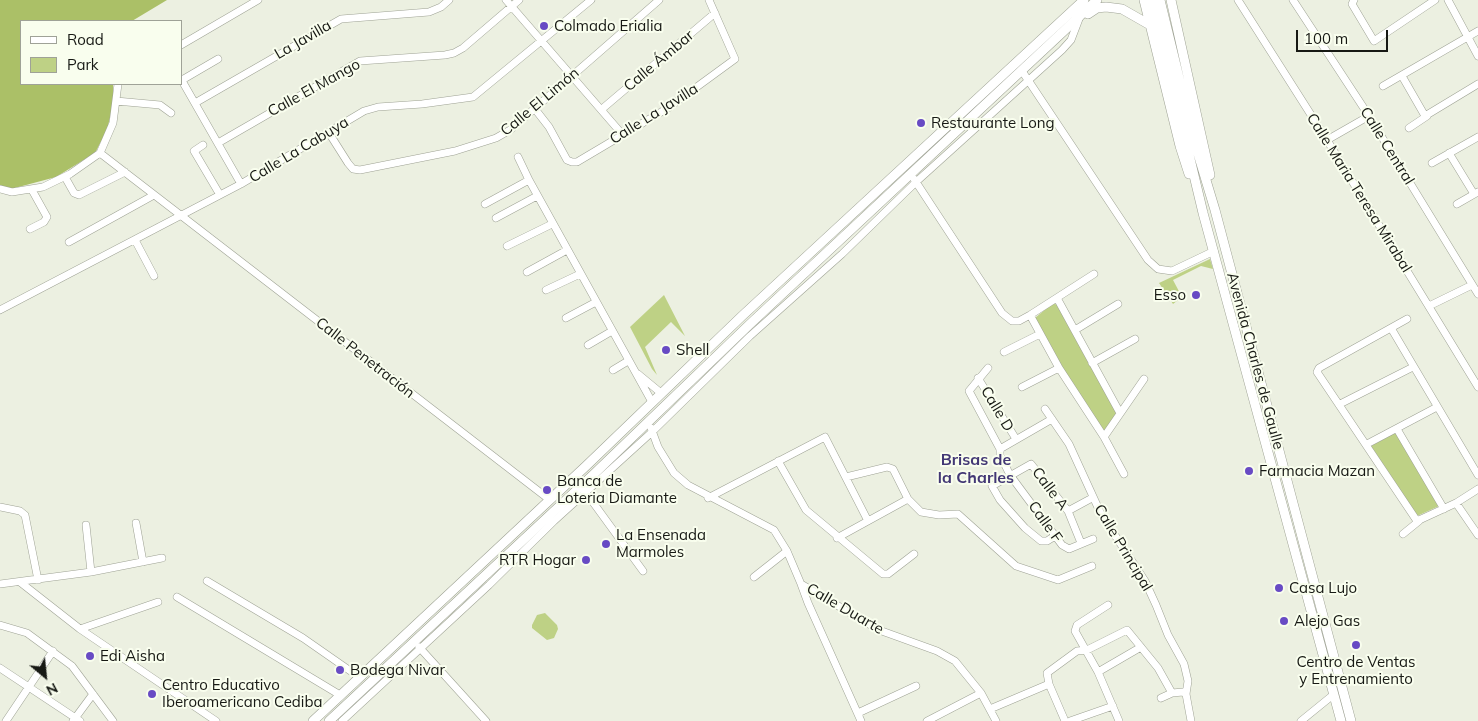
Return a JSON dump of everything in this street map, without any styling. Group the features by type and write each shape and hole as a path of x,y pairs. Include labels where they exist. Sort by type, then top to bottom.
{"main road":[{"path":"313,721 934,137 1084,0"},
{"path":"329,721 583,489 648,422 759,315 913,178 1097,0"},
{"path":"1144,0 1180,146 1203,213"},
{"name":"Avenida Charles de Gaulle","path":"1152,0 1193,148 1215,210 1351,721"},
{"name":"Avenida Charles de Gaulle","path":"1160,0 1193,148 1203,213 1332,695 1340,717"},
{"path":"1171,1 1207,157 1215,210"},
{"path":"1079,19 1098,8 1106,7 1122,9 1150,25"},
{"path":"1311,616 1322,612"},
{"path":"1340,717 1348,711"}],"street":[{"path":"182,44 258,0"},
{"name":"La Javilla","path":"195,103 341,19 429,12 449,0"},
{"name":"Calle El Mango","path":"218,143 360,61 454,53 463,48 509,3 519,0"},
{"name":"Calle La Cabuya","path":"0,310 241,184 371,108 473,97 543,41 590,0"},
{"name":"Calle El Limón","path":"329,133 353,169 360,170 482,144 510,130 659,0"},
{"name":"Calle La Javilla","path":"535,109 549,127 567,160 577,162 668,108 735,59 709,0"},
{"name":"Calle Maria Teresa Mirabal","path":"1238,0 1327,140 1478,387"},
{"name":"Calle Central","path":"1293,0 1368,116 1478,294"},
{"path":"1353,0 1374,41 1435,0"},
{"path":"1448,0 1478,56"},
{"path":"509,3 622,134"},
{"name":"Calle Ámbar","path":"602,110 715,13"},
{"path":"342,721 583,489 652,432 737,348 842,254 913,178 1068,45 1079,19"},
{"path":"1383,86 1478,31"},
{"path":"182,78 218,59"},
{"path":"1022,71 1148,260 1158,269 1172,271 1214,251"},
{"path":"1402,76 1425,116"},
{"path":"182,81 241,184"},
{"path":"1410,128 1425,116 1478,84"},
{"path":"0,189 12,192 32,190 65,177 100,153 113,123 118,85"},
{"path":"116,101 160,105 171,113"},
{"path":"1327,140 1368,116"},
{"path":"1432,163 1478,137"},
{"path":"203,144 194,151 220,195"},
{"name":"Calle Penetración","path":"100,153 550,500"},
{"path":"1449,153 1476,193 1457,204"},
{"path":"518,157 552,224 652,402"},
{"path":"65,177 74,193 79,195 124,172"},
{"path":"913,178 1002,312 1012,322 1019,321 1030,315 1094,274"},
{"path":"486,204 529,180"},
{"path":"30,229 44,222 47,217 32,190"},
{"path":"69,242 154,195"},
{"path":"496,218 537,196"},
{"path":"508,246 552,224"},
{"path":"135,240 154,276"},
{"path":"527,272 567,250"},
{"path":"546,290 580,274"},
{"path":"1429,306 1472,285"},
{"path":"1057,298 1120,413"},
{"path":"566,318 596,302"},
{"path":"1075,330 1118,304"},
{"path":"1030,315 1059,368 1104,437 1124,474"},
{"path":"1407,319 1318,368 1317,372 1418,521"},
{"path":"1391,328 1478,475"},
{"path":"588,345 612,331"},
{"path":"1004,352 1040,334"},
{"path":"1092,363 1135,339"},
{"path":"613,370 628,361"},
{"path":"1340,404 1413,367"},
{"path":"978,378 988,368"},
{"path":"1022,387 1059,368"},
{"path":"634,371 661,393"},
{"name":"Calle F","path":"978,378 969,390 1000,449 1000,455 1010,475 1065,548 1069,549 1093,539"},
{"name":"Calle D","path":"978,378 1016,439"},
{"path":"1104,437 1144,379"},
{"path":"1367,444 1437,407"},
{"name":"Calle Principal","path":"1045,409 1069,444 1092,498 1145,581 1168,635 1184,664 1188,682 1186,694 1191,721"},
{"path":"1000,449 1052,419"},
{"name":"Calle Duarte","path":"648,422 658,447 674,473 708,498 774,530 788,552 801,584 879,630 937,651 955,661 981,692 995,719"},
{"path":"1397,429 1444,509"},
{"path":"708,498 825,436 868,521"},
{"path":"778,461 806,510 837,538 885,575 914,554"},
{"name":"Calle A","path":"1010,475 1030,463 1068,510 1081,543"},
{"path":"846,477 887,467 893,469 908,499 920,512 939,515 958,514 1016,566 1058,580 1092,566"},
{"path":"1010,475 992,486 1000,500 1044,542 1055,536"},
{"path":"583,489 643,571"},
{"path":"1403,534 1418,521 1456,503 1478,489"},
{"path":"1068,510 1092,498"},
{"path":"837,538 908,499"},
{"path":"1456,503 1478,535"},
{"path":"0,507 20,511 25,515 38,580"},
{"path":"136,523 143,562"},
{"path":"86,525 91,572"},
{"path":"754,577 788,552"},
{"path":"0,584 91,572 162,558"},
{"path":"207,581 303,638 359,676"},
{"path":"20,582 80,629 216,721"},
{"path":"801,584 861,721"},
{"path":"177,596 340,694"},
{"path":"80,629 158,602"},
{"path":"1108,605 1075,627 1098,672 1119,721"},
{"path":"0,625 27,633 72,666 112,721"},
{"path":"1065,721 1049,684 1047,673 1077,651 1087,650 1129,631 1158,668 1172,693"},
{"path":"419,647 483,720"},
{"path":"1098,672 1141,647"},
{"path":"6,721 53,651"},
{"path":"0,668 76,720 93,694"},
{"path":"990,709 1049,684"},
{"path":"858,713 916,686"},
{"path":"927,721 981,692"},
{"path":"1161,698 1172,693 1183,692 1186,694"},
{"path":"1301,721 1332,695"},
{"path":"81,710 100,703"},
{"path":"1070,721 1113,706"},
{"path":"985,721 995,719"}],"green space":[{"path":"0,0 167,0 134,20 20,20 20,85 113,85 113,105 107,130 95,153 56,177 11,189 0,187"},
{"path":"1210,259 1213,269 1201,266 1173,280 1182,297 1173,304 1159,283"},
{"path":"664,295 685,336 671,322 645,347 657,375 630,327"},
{"path":"1053,303 1057,305 1117,414 1105,431 1102,430 1069,379 1035,318"},
{"path":"1396,432 1439,506 1417,516 1371,446"},
{"path":"545,613 557,625 558,629 554,638 547,640 532,628 537,615"}],"place":[{"name":"Colmado Erialia","path":"544,26"},
{"name":"Restaurante Long","path":"921,123"},
{"name":"Esso","path":"1196,295"},
{"name":"Shell","path":"666,350"},
{"name":"Farmacia Mazan","path":"1249,471"},
{"name":"Banca de Loteria Diamante","path":"547,490"},
{"name":"La Ensenada Marmoles","path":"606,544"},
{"name":"RTR Hogar","path":"586,560"},
{"name":"Casa Lujo","path":"1279,588"},
{"name":"Alejo Gas","path":"1284,621"},
{"name":"Centro de Ventas y Entrenamiento","path":"1356,645"},
{"name":"Edi Aisha","path":"90,656"},
{"name":"Bodega Nivar","path":"340,670"},
{"name":"Centro Educativo Iberoamericano Cediba","path":"152,694"}],"district":[{"name":"Brisas de la Charles","path":"976,469"}]}
